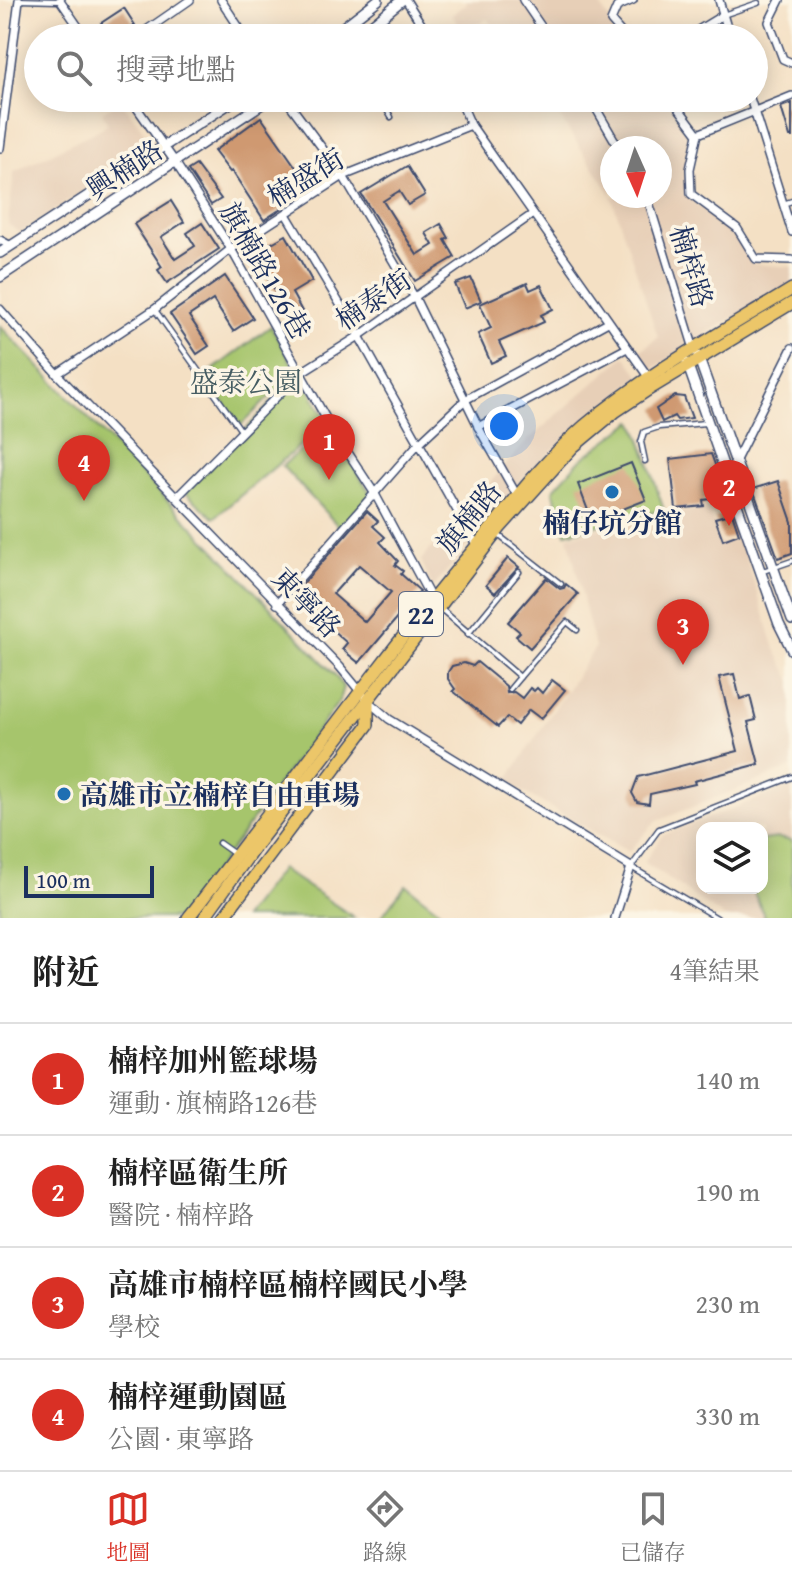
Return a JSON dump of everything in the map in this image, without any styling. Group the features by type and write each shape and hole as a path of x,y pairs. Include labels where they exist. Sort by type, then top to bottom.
{"main road":[{"name":"旗楠路","path":"480,549 496,534 518,499 615,412 686,366 697,354 792,289"},
{"name":"旗楠路","path":"188,918 240,859 518,499 585,426 649,378 792,303"},
{"name":"旗楠路","path":"223,918 368,725 364,697"},
{"name":"旗楠路","path":"204,918 240,859"}],"street":[{"path":"0,148 19,0"},
{"path":"59,0 76,24"},
{"path":"155,24 190,0"},
{"path":"221,0 237,24"},
{"path":"347,24 378,0"},
{"path":"374,24 404,0 420,24"},
{"path":"523,0 539,24"},
{"path":"614,24 611,21 617,7 633,0"},
{"path":"719,0 726,24"},
{"path":"780,0 769,22 783,59 791,66"},
{"path":"708,24 723,15"},
{"path":"768,106 792,96"},
{"name":"旗楠路126巷","path":"140,112 231,249 436,604"},
{"name":"興楠路","path":"0,253 217,112"},
{"name":"興楠路","path":"0,277 250,112"},
{"path":"295,112 343,176 415,298 478,427 518,499"},
{"path":"465,112 471,125 649,378"},
{"path":"598,112 612,136"},
{"path":"683,112 698,134 690,169 691,194 737,228 756,259 792,260"},
{"path":"698,134 754,112 792,232"},
{"name":"楠盛街","path":"57,374 155,309 231,249 343,176 471,125"},
{"name":"楠梓路","path":"651,208 697,354 792,620"},
{"path":"286,214 480,549"},
{"name":"楠泰街","path":"177,497 300,373 415,298 533,214"},
{"path":"0,240 11,246"},
{"name":"東寧路","path":"0,309 57,374 340,667 364,697 389,719 631,867"},
{"path":"277,604 418,444 465,400 608,322"},
{"path":"478,427 627,348"},
{"path":"728,476 792,348"},
{"path":"686,366 779,624 792,650"},
{"path":"615,918 631,867"}],"lane":[{"path":"19,0 59,0"},
{"path":"723,15 758,3"},
{"path":"388,112 391,117"},
{"path":"783,204 792,201"},
{"path":"155,309 242,432"},
{"path":"645,461 641,442 644,432 659,427 708,423"},
{"path":"496,534 561,584"},
{"path":"761,572 792,561"},
{"path":"468,634 519,572"},
{"path":"436,604 520,677"},
{"path":"510,689 567,622 577,630"},
{"path":"717,918 631,867 659,829 792,777"},
{"path":"219,843 240,859"}],"shaded area":[{"path":"466,0 596,0 612,24 491,24 487,19 478,24 458,24 452,15 467,3"},
{"path":"102,112 129,112 154,144 20,233 8,224 14,172 108,125"},
{"path":"556,112 674,112 693,138 686,169 686,197 735,232 754,264 792,267 792,284 710,331 651,370 639,352 658,337 615,208 672,208 672,136 600,136 600,177"},
{"path":"625,356 640,376 581,423 524,477 433,588 421,560 528,440"},
{"path":"708,508 720,544 740,538 775,649 792,681 792,767 655,822 629,852 506,782 595,648 568,536 652,516"},
{"path":"792,786 792,918 726,918 644,862 663,835 696,822 696,894 768,894 768,822 697,822"}],"green space":[{"path":"0,326 335,675 343,687 339,701 181,918 0,918"},
{"name":"盛泰公園","path":"271,326 296,371 240,426 205,376"},
{"path":"300,373 328,422 214,518 185,492"},
{"path":"633,421 664,510 566,533 553,490 579,461"},
{"path":"328,427 371,494 341,529 282,466"},
{"path":"768,839 792,841 792,918 765,918 755,894 768,894"},
{"path":"281,869 355,918 243,918"},
{"path":"406,885 449,918 380,918"}],"building":[{"path":"124,8 134,24 102,24"},
{"path":"792,103 792,137 790,137 781,107"},
{"path":"261,117 311,189 264,220 232,171 214,151"},
{"path":"196,165 221,199 211,205 188,170"},
{"path":"407,166 425,195 408,205 399,191 383,201 417,255 433,245 426,233 441,224 449,238 445,240 455,257 415,281 361,194"},
{"path":"171,201 184,222 161,237 175,259 195,246 187,233 202,223 219,249 167,283 158,270 162,267 134,224"},
{"path":"286,235 312,281 292,293 304,315 292,322 254,253"},
{"path":"225,276 253,318 233,331 213,300 189,316 209,346 197,354 170,314"},
{"path":"471,278 481,301 465,308 455,284"},
{"path":"527,283 530,290 541,285 553,309 541,315 544,322 499,342 506,356 491,363 478,334 491,328 480,304"},
{"path":"675,396 684,397 692,418 677,420 674,416 662,422 656,409"},
{"path":"711,454 718,473 721,498 703,500 704,506 676,509 670,459"},
{"name":"楠仔坑分館","path":"631,463 646,500 592,521 578,484"},
{"path":"778,481 792,522 792,553 778,558 753,489"},
{"path":"367,511 378,521 373,526 385,537 380,542 398,561 395,565 420,591 359,663 342,649 347,643 293,595","holes":["359,565 391,592 365,622 333,594"]},
{"path":"732,513 739,534 723,540 715,518"},
{"path":"508,558 519,567 495,593 486,585"},
{"path":"546,578 560,589 566,584 578,594 530,648 516,636 520,632 508,622"},
{"path":"477,662 506,686 507,693 514,692 522,698 530,688 534,691 537,688 542,693 552,680 565,690 541,719 529,710 517,725 507,717 498,727 453,691 455,689 448,679 452,666 464,663 473,666"},
{"path":"734,674 740,699 750,696 756,720 748,722 759,764 650,794 649,804 637,802 632,793 638,777 738,751 719,677"}],"place":[{"name":"楠梓加州籃球場","path":"329,480"},
{"name":"楠仔坑分館","path":"612,492"},
{"name":"楠梓運動園區","path":"84,501"},
{"name":"楠梓區衛生所","path":"729,526"},
{"name":"高雄市楠梓區楠梓國民小學","path":"683,665"},
{"name":"高雄市立楠梓自由車場","path":"64,794"}]}
